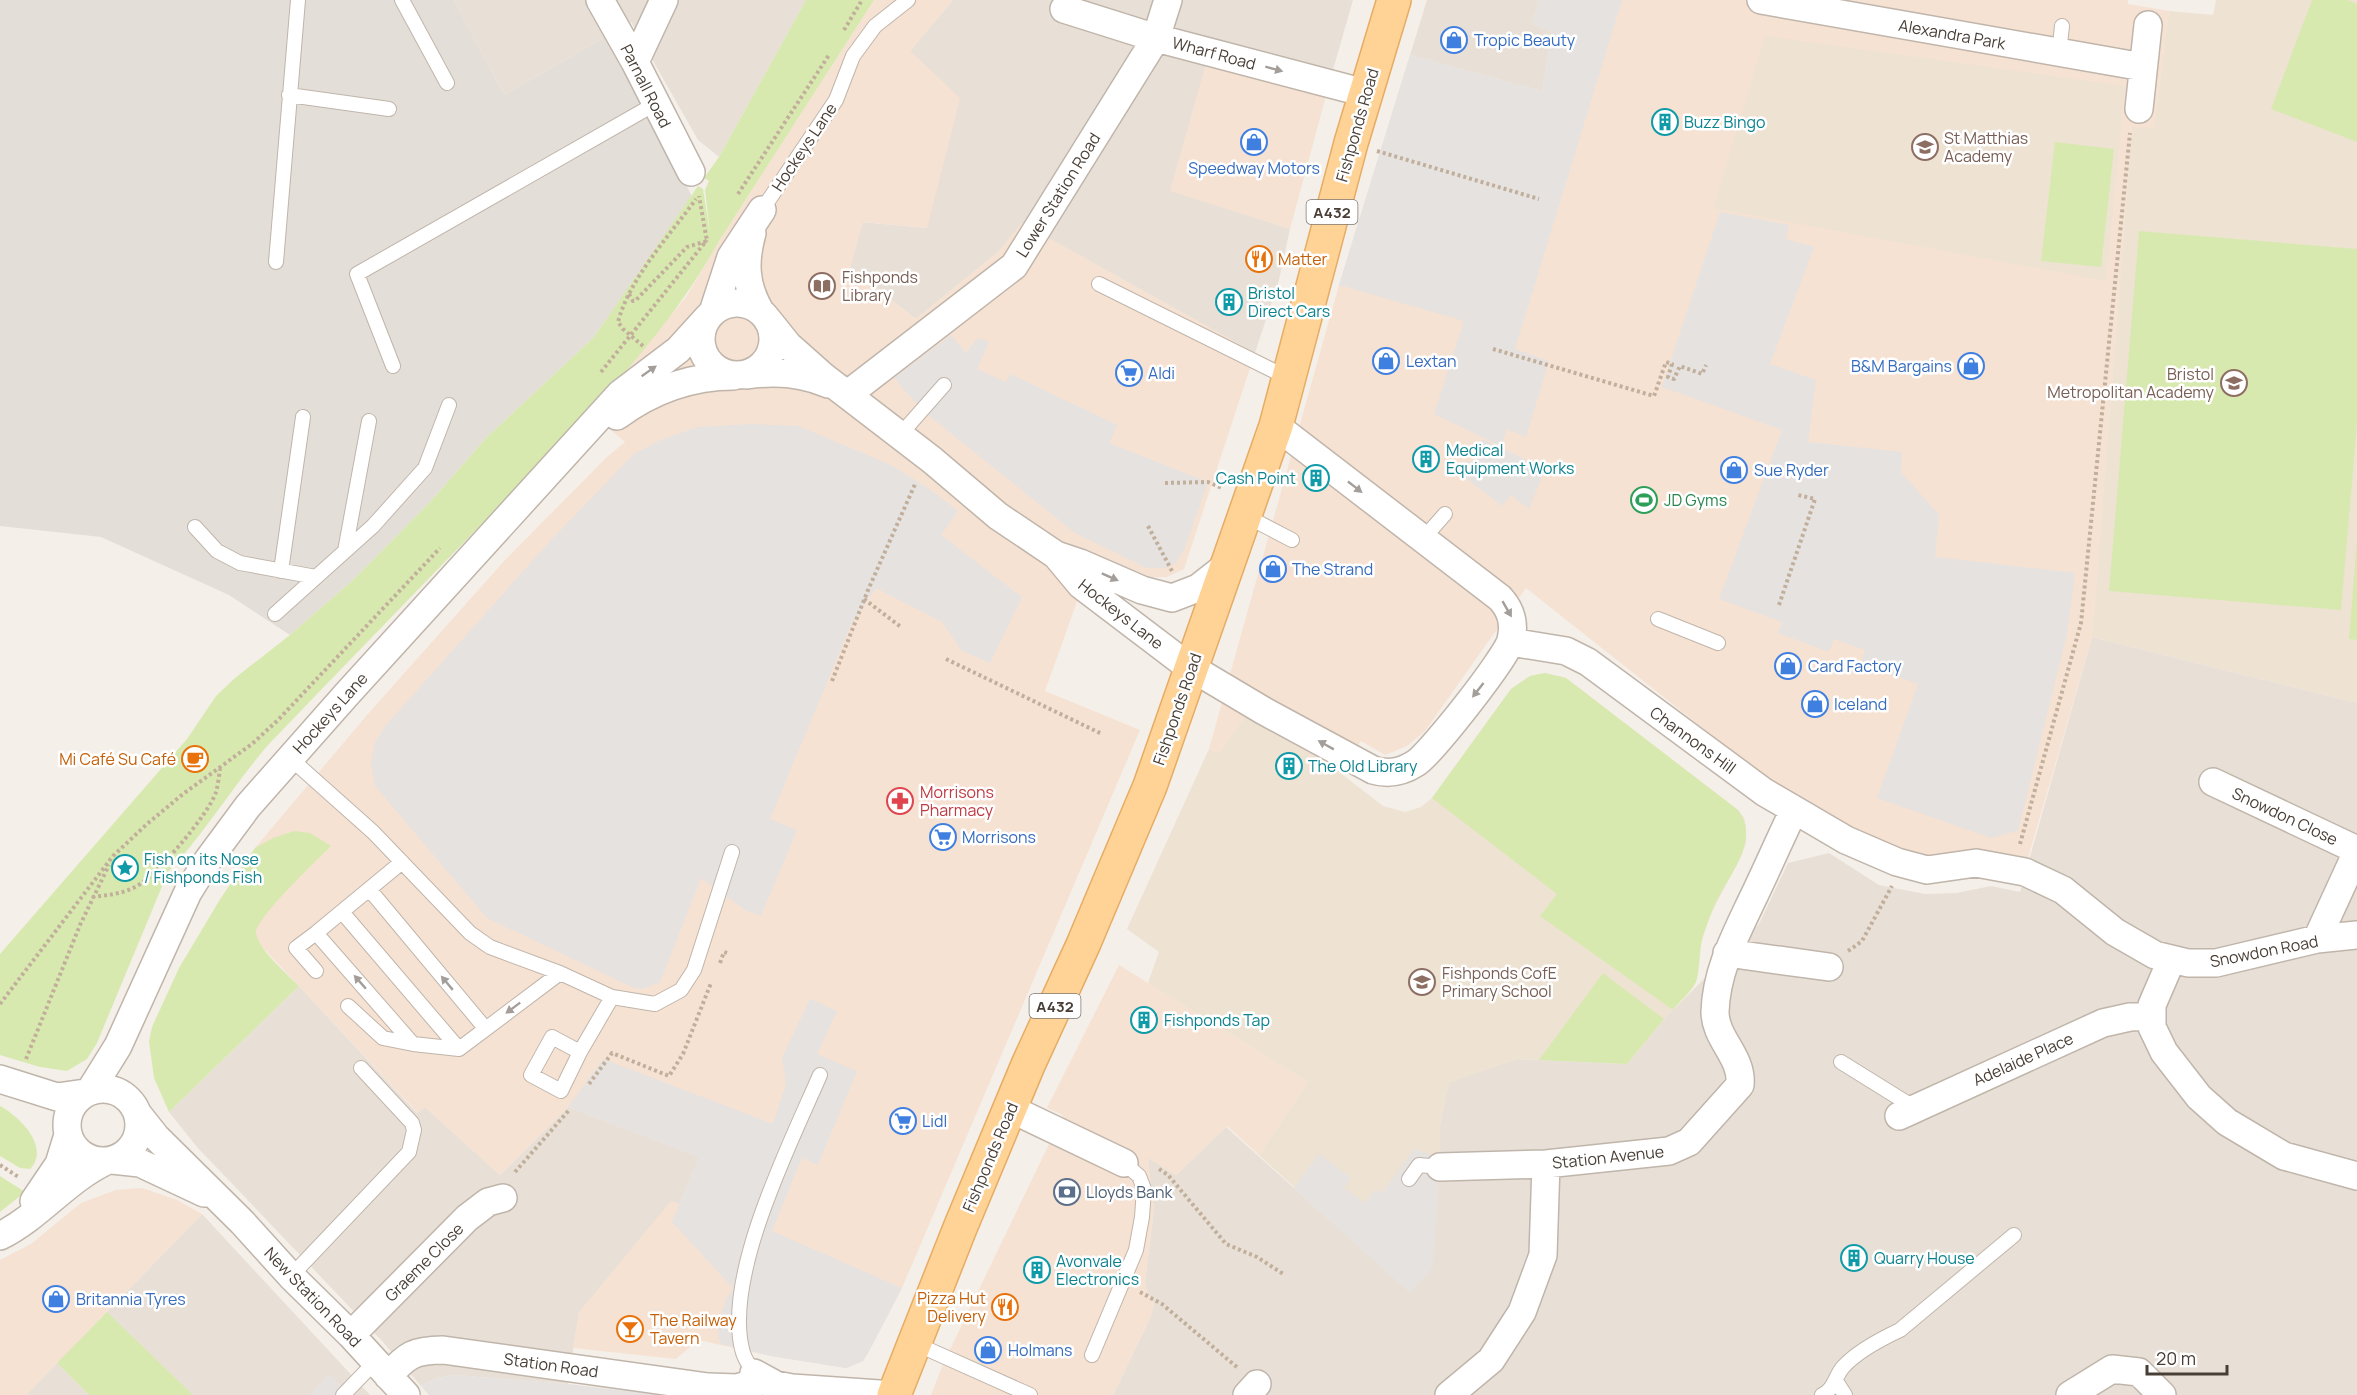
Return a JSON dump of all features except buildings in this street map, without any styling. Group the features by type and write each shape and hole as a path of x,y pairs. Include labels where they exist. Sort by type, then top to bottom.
{"main road":[{"name":"Fishponds Road","path":"894,1395 1011,1109 1134,830 1276,426 1351,143 1394,0"}],"street":[{"name":"Parnall Road","path":"600,0 635,62 695,184"},
{"path":"635,62 664,0"},
{"name":"Lower Station Road","path":"848,394 1014,266 1156,38 1168,0"},
{"name":"Alexandra Park","path":"1761,0 2144,67"},
{"name":"Wharf Road","path":"1064,9 1156,38 1365,93"},
{"path":"2139,109 2148,25"},
{"path":"741,375 716,369 704,354 701,335 711,315 731,257 762,210"},
{"name":"Hockeys Lane","path":"741,375 763,365 772,349 773,331 749,289 747,264 752,232 762,210"},
{"path":"711,315 724,306 737,303 749,305 764,316"},
{"name":"Hockeys Lane","path":"87,1092 118,1046 197,877 248,807 620,394 686,343 711,315"},
{"name":"Hockeys Lane","path":"764,316 802,358 928,456 998,516 1056,555 1081,585 1191,668 1365,766 1381,772 1394,772 1415,764 1433,748 1505,654 1511,642"},
{"name":"Hockeys Lane","path":"563,457 642,398 696,378 774,373 798,375 821,381 848,394"},
{"path":"1276,426 1506,605 1512,620 1511,642"},
{"name":"Hockeys Lane","path":"1056,555 1080,562 1142,590 1172,598 1198,588 1226,566"},
{"name":"Channons Hill","path":"1511,642 1566,651 1588,662 1744,778 1846,840 1904,865 1928,870 1976,863 2014,869 2047,881 2063,890 2115,932 2149,952 2171,961"},
{"name":"Snowdon Close","path":"2213,782 2357,851 2317,939"},
{"name":"Station Avenue","path":"1440,1167 1546,1164 1669,1151 1689,1142 1740,1085 1741,1073 1717,1026 1715,1012 1719,984 1727,953 1794,810"},
{"name":"Snowdon Road","path":"2171,961 2216,963 2317,939 2357,935"},
{"path":"1727,953 1829,967"},
{"path":"2171,961 2155,995 2151,1016 2152,1028 2164,1052 2199,1098 2227,1122 2284,1156 2357,1176"},
{"name":"Hockeys Lane","path":"131,1105 124,1071 138,1000"},
{"name":"Adelaide Place","path":"1907,1112 2103,1023 2130,1017 2151,1016"},
{"path":"0,1236 27,1221 85,1172 128,1151 135,1142 140,1124 131,1105 106,1088 57,1097 6,1080"},
{"path":"6,1080 35,1101 68,1134 74,1146 83,1155 94,1159 109,1160"},
{"path":"0,1228 21,1213 41,1192 59,1164 68,1134 70,1111 76,1101 87,1092"},
{"name":"New Station Road","path":"131,1105 156,1137 242,1222 291,1276 390,1377"},
{"path":"1011,1109 1124,1162"},
{"name":"New Station Road","path":"109,1160 140,1163 218,1200"},
{"path":"1449,1395 1491,1360 1522,1312 1543,1255 1546,1164"},
{"name":"Graeme Close","path":"351,1335 467,1218 488,1202 503,1198"},
{"name":"Station Road","path":"390,1377 402,1361 413,1353 443,1350 701,1391 737,1388 760,1377"},
{"path":"2070,1395 2112,1369 2139,1372 2162,1395"},
{"path":"760,1377 792,1388 894,1395"}],"lane":[{"path":"276,262 298,0"},
{"path":"402,0 447,83"},
{"name":"Hockeys Lane","path":"762,210 836,100 854,56 875,26 908,0"},
{"path":"2059,53 2062,26"},
{"path":"289,95 389,109"},
{"path":"393,366 357,274 655,104"},
{"path":"1099,284 1288,378"},
{"path":"900,435 944,385"},
{"path":"275,614 374,526 425,468 448,405"},
{"path":"281,571 303,417"},
{"path":"345,551 369,421"},
{"path":"1423,539 1444,514"},
{"path":"1246,516 1292,540"},
{"path":"195,528 217,551 240,563 316,577"},
{"path":"1658,619 1718,643"},
{"path":"290,758 373,832 470,933 490,947 560,973 612,997 655,1004 681,990 694,970 732,852"},
{"path":"316,971 296,948 402,862"},
{"path":"369,889 485,1028"},
{"path":"342,912 459,1049"},
{"path":"316,933 413,1044"},
{"path":"348,1006 383,1038 459,1049 560,973"},
{"path":"580,1052 612,997"},
{"path":"1841,1062 1907,1112"},
{"path":"291,1276 409,1152 414,1130 411,1123 361,1068"},
{"path":"760,1377 745,1361 739,1334 744,1274 777,1173 820,1075"},
{"path":"1092,1355 1136,1250 1142,1217 1144,1189 1139,1176 1124,1162"},
{"path":"1409,1179 1419,1165 1440,1167"},
{"path":"1822,1395 1828,1392 1836,1381 1843,1366 1900,1330 2014,1235"},
{"path":"914,1343 1030,1395"},
{"path":"343,1395 390,1377"},
{"path":"1836,1381 1845,1395"}],"path":[{"path":"840,37 862,0"},
{"path":"736,197 818,75 834,46"},
{"path":"2014,869 2081,623 2131,117 2139,109"},
{"path":"1351,143 1539,199"},
{"path":"695,184 707,241"},
{"path":"660,364 618,322 629,291 695,184"},
{"path":"597,377 710,235"},
{"path":"629,291 630,298 633,301 636,300 687,247 707,241"},
{"path":"1493,350 1654,396 1666,362 1672,364 1668,377 1674,380 1680,366 1702,374 1706,366"},
{"path":"832,681 864,599 928,456"},
{"path":"1165,483 1208,482 1222,488"},
{"path":"1779,605 1815,499 1798,495"},
{"path":"1148,526 1177,580"},
{"path":"0,1005 113,856 183,794 252,744 278,720 446,542"},
{"path":"864,599 901,627"},
{"path":"946,659 1102,734"},
{"path":"92,897 118,894 138,886 157,871 187,837 215,793 220,768"},
{"path":"6,1080 113,856"},
{"path":"1829,967 1862,941 1904,865"},
{"path":"716,972 724,952 727,953"},
{"path":"584,1091 612,1053 669,1076 682,1054 712,982"},
{"path":"515,1172 572,1107"},
{"path":"1124,1162 1154,1166 1168,1175 1226,1244 1257,1257 1285,1275"},
{"path":"1122,1281 1162,1304 1252,1389"}],"shaded area":[{"path":"0,0 454,0 504,95 605,37 692,196 594,337 486,438 431,501 354,579 290,635 229,595 101,537 0,526"},
{"path":"454,0 806,0 719,157 698,140 631,22 504,95"},
{"path":"874,0 953,0 910,51 960,98 927,228 863,222 850,268 916,319 998,252 1022,223 1255,353 1184,569 1167,577 1150,577 1094,554 1045,691 1140,730 902,1288 863,1361 846,1368 771,1356 698,1340 676,1359 573,1348 579,1312 671,1201 680,1204 699,1157 568,1107 500,1175 425,1107 418,1113 219,901 255,848 367,715 505,560 607,457 625,442 590,412 686,297 719,241"},
{"path":"953,0 1353,0 1333,70 1212,44 1171,190 1290,229 1279,280 1255,353 1022,224 998,252 916,319 850,268 862,222 927,228 910,51"},
{"path":"1427,0 1539,0 1532,24 1552,32 1542,91 1410,55"},
{"path":"1539,0 2128,0 2128,4 2169,11 2154,129 2132,128 2092,637 2026,865 1946,855 1916,857 1896,851 1801,799 1752,767 1526,588 1425,731 1407,746 1385,755 1361,741 1339,772 1249,711 1219,755 1209,749 1339,285 1410,55 1542,91 1552,32 1532,24"},
{"path":"1539,0 1622,0 1515,349 1549,361 1526,437 1507,429 1501,446 1434,414 1464,321 1339,285 1410,55 1542,91 1552,32 1532,24"},
{"name":"Bristol Metropolitan Academy","path":"2216,0 2357,0 2357,703 2092,637 2132,127 2154,128 2169,11 2213,15"},
{"name":"St Matthias Academy","path":"1765,36 2125,86 2106,281 1713,208"},
{"path":"1212,43 1333,70 1290,229 1170,191"},
{"path":"1720,212 1789,225 1786,239 1814,247 1770,364 1816,380 1808,442 1902,452 1901,472 1939,515 1935,557 2075,573 2067,634 2018,831 1991,838 1877,798 1918,684 1861,663 1865,650 1834,639 1829,652 1778,633 1782,622 1719,599 1782,430 1662,387"},
{"path":"951,335 966,353 978,338 989,342 977,369 1006,382 1010,374 1117,425 1109,443 1208,482 1184,550 1176,563 1166,568 1147,568 1075,533 922,410 894,378"},
{"path":"752,424 798,426 889,464 928,488 958,511 941,535 1022,597 990,663 962,651 942,622 876,588 851,625 770,819 797,830 761,916 745,910 701,878 660,982 643,989 634,988 487,918 375,786 371,763 375,742 386,725 550,541 634,454 660,440 698,427"},
{"path":"1482,439 1545,469 1529,509 1511,495 1502,506 1463,476 1462,469 1466,460 1474,463"},
{"path":"2092,637 2357,703 2357,1395 1113,1395 1151,1316 1154,1303 1147,1293 1145,1281 1154,1209 1147,1157 1176,1175 1226,1127 1410,1292 1440,1167 1440,1125 1449,1082 1517,1059 1627,1064 1666,1017 1759,924 1788,863 1829,853 1879,885 1925,894 1956,893 1991,886 2020,892"},
{"name":"Fishponds CofE Primary School","path":"1545,673 1566,678 1738,810 1744,818 1746,842 1709,917 1701,943 1696,982 1627,1064 1517,1059 1449,1083 1440,1125 1440,1167 1432,1268 1410,1293 1259,1155 1308,1082 1148,983 1159,952 1127,929 1209,749 1219,754 1249,711 1339,772 1383,806 1405,812 1421,807 1432,798 1511,689 1530,676"},
{"path":"1119,965 1308,1082 1259,1155 1227,1126 1176,1175 1148,1158 1154,1209 1145,1281 1147,1293 1154,1303 1151,1316 1113,1395 931,1395 944,1362 1063,1115 1047,1108"},
{"path":"299,986 417,1113 425,1107 500,1175 568,1107 700,1157 679,1205 579,1312 568,1384 455,1375 437,1378 421,1386 382,1341 197,1147 169,1112"},
{"path":"810,999 837,1011 817,1054 857,1071 818,1165 802,1158 772,1231 902,1288 863,1361 846,1368 771,1356 720,1344 718,1330 721,1314 733,1288 672,1222 699,1157 568,1107 603,1059 773,1124 786,1083 782,1057"},
{"path":"1414,1149 1440,1158 1440,1167 1432,1268 1410,1293 1294,1188 1319,1154 1351,1178 1344,1188 1365,1203 1376,1189 1382,1193"},
{"path":"142,1188 177,1200 202,1214 26,1395 0,1395 0,1260 31,1244 81,1203 116,1190"},
{"path":"202,1214 370,1395 26,1395"},
{"path":"329,1374 350,1395 310,1395"},
{"path":"455,1375 568,1384 661,1395 429,1395 421,1386 437,1378"}],"green space":[{"path":"806,0 874,0 697,277 648,345 592,409 255,761 168,872 97,1043 87,1059 67,1071 40,1067 0,1055 0,954 187,739 216,696 354,579 431,501 486,438 594,337 698,186 703,189 710,234 705,190 709,181 704,178 719,157"},
{"path":"2312,0 2347,0 2357,4 2357,142 2271,109"},
{"path":"2055,142 2114,149 2101,267 2041,261"},
{"path":"2139,231 2357,249 2357,424 2341,610 2109,591"},
{"path":"2357,539 2357,640 2349,639"},
{"path":"1545,673 1566,678 1738,810 1744,821 1745,845 1735,869 1716,902 1703,936 1696,982 1673,1010 1540,916 1557,894 1432,798 1511,689 1530,676"},
{"path":"294,831 310,833 331,846 265,915 256,933 267,954 299,986 169,1112 154,1078 149,1041 152,1027 179,968 219,901 255,848 273,838"},
{"path":"1603,973 1664,1019 1627,1064 1539,1060"},
{"path":"0,1106 16,1117 35,1142 36,1160 30,1169 20,1168 0,1156"},
{"path":"0,1176 25,1192 0,1212"},
{"path":"107,1312 193,1395 89,1395 57,1363"}],"place":[{"name":"Tropic Beauty","path":"1454,40"},
{"name":"Buzz Bingo","path":"1665,122"},
{"name":"Speedway Motors","path":"1254,142"},
{"name":"St Matthias Academy","path":"1925,147"},
{"name":"Matter","path":"1259,259"},
{"name":"Fishponds Library","path":"822,286"},
{"name":"Bristol Direct Cars","path":"1229,302"},
{"name":"Lextan","path":"1386,361"},
{"name":"B&M Bargains","path":"1971,366"},
{"name":"Aldi","path":"1129,373"},
{"name":"Bristol Metropolitan Academy","path":"2234,383"},
{"name":"Medical Equipment Works","path":"1426,459"},
{"name":"Sue Ryder","path":"1734,470"},
{"name":"Cash Point","path":"1316,478"},
{"name":"JD Gyms","path":"1644,500"},
{"name":"The Strand","path":"1273,569"},
{"name":"Card Factory","path":"1788,666"},
{"name":"Iceland","path":"1815,704"},
{"name":"Mi Café Su Café","path":"195,759"},
{"name":"The Old Library","path":"1289,766"},
{"name":"Morrisons Pharmacy","path":"900,801"},
{"name":"Morrisons","path":"943,837"},
{"name":"Fish on its Nose / Fishponds Fish","path":"125,868"},
{"name":"Fishponds CofE Primary School","path":"1422,982"},
{"name":"Fishponds Tap","path":"1144,1020"},
{"name":"Lidl","path":"903,1121"},
{"name":"Lloyds Bank","path":"1067,1192"},
{"name":"Quarry House","path":"1854,1258"},
{"name":"Avonvale Electronics","path":"1037,1270"},
{"name":"Britannia Tyres","path":"56,1299"},
{"name":"Pizza Hut Delivery","path":"1005,1307"},
{"name":"The Railway Tavern","path":"630,1329"},
{"name":"Holmans","path":"988,1350"}]}
